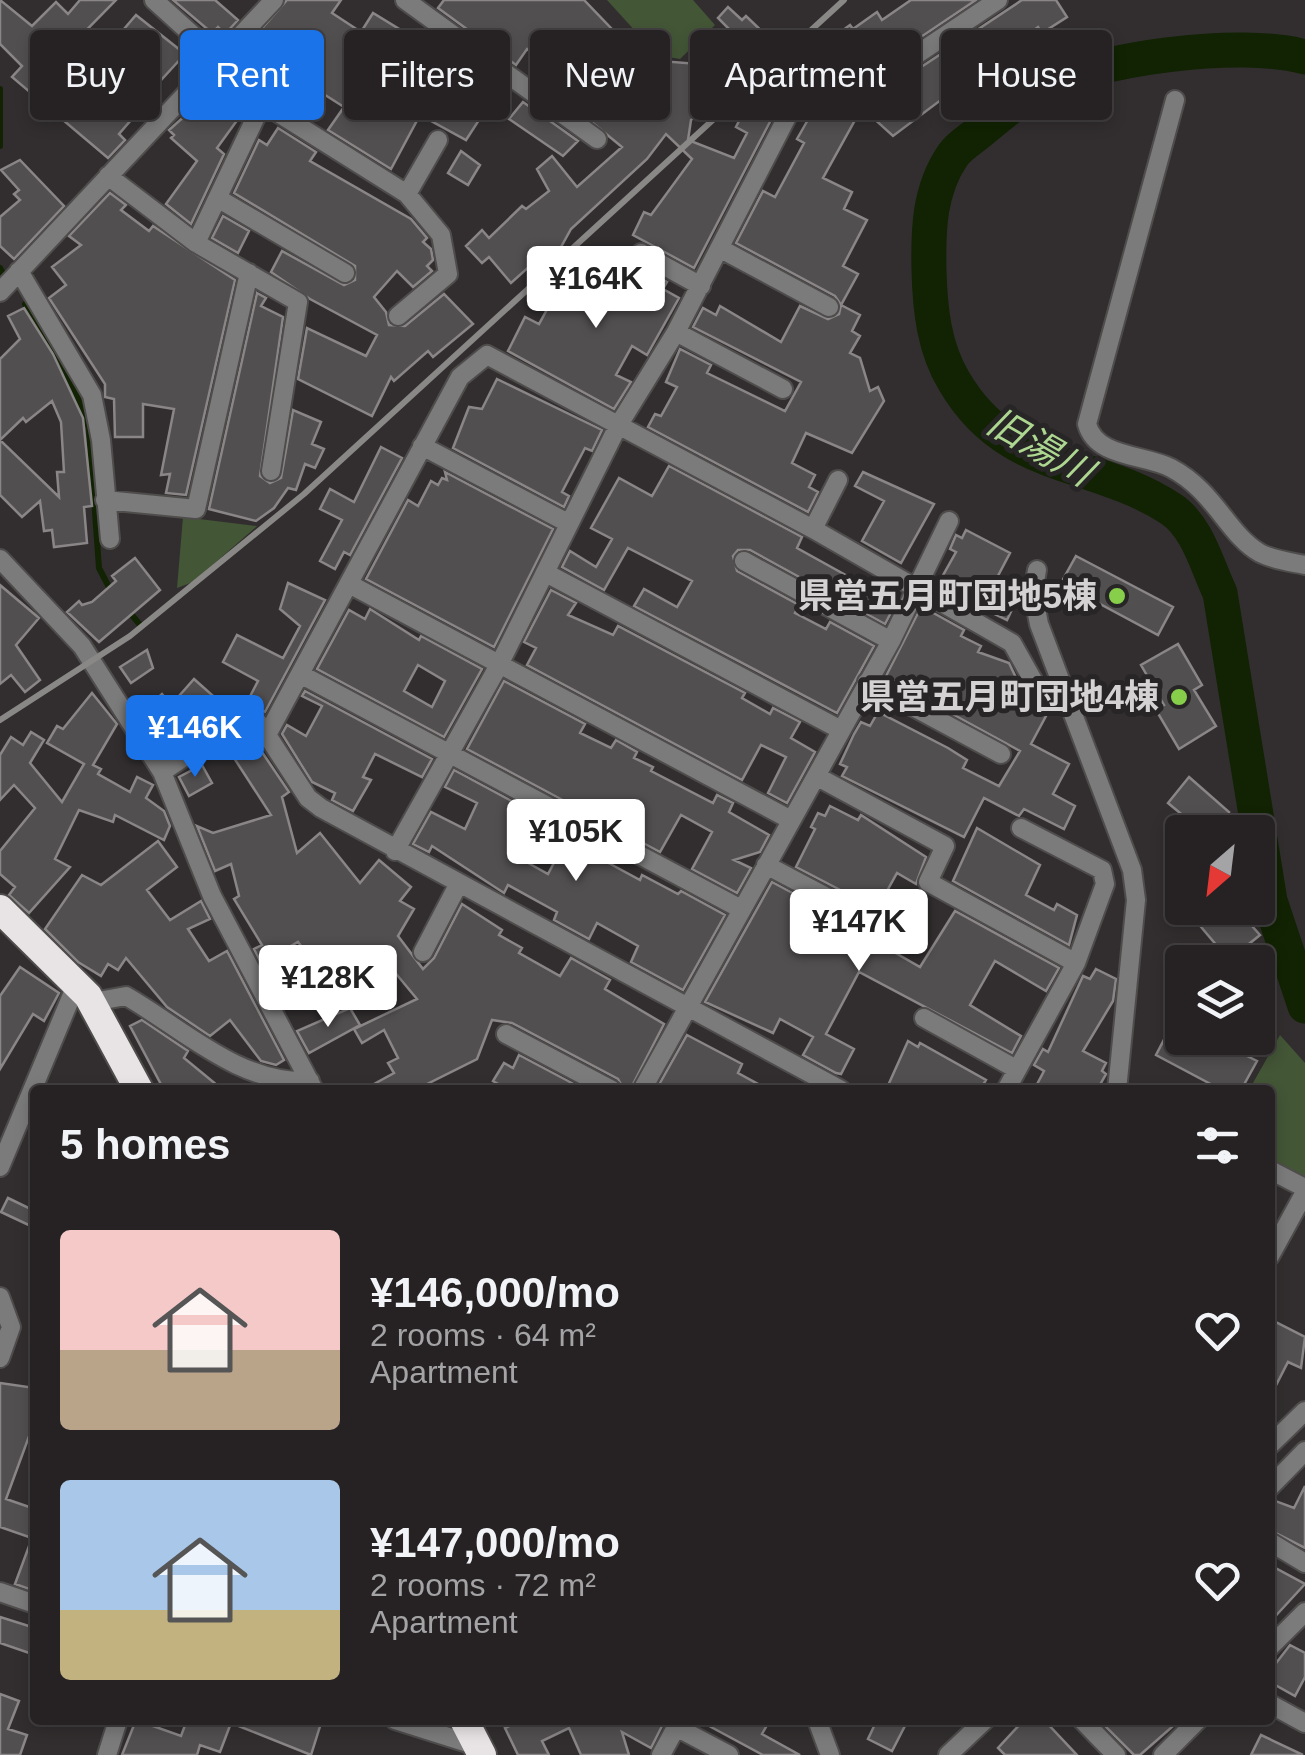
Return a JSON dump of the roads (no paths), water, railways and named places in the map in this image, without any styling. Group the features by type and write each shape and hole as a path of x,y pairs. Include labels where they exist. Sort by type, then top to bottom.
{"highway":[{"path":"0,908 85,993 137,1085"},
{"path":"466,1725 479,1750"}],"street":[{"path":"154,0 182,30"},
{"path":"245,30 274,0"},
{"path":"405,0 596,139"},
{"path":"396,851 499,665 618,426 701,286 804,84 825,69 855,96 998,0"},
{"path":"0,292 180,99"},
{"path":"1175,100 1087,424 1089,434 1110,450 1138,455 1198,483 1260,552 1305,565"},
{"path":"196,243 255,120"},
{"path":"288,120 406,194 441,235 448,274 398,316"},
{"path":"406,194 438,140"},
{"path":"108,176 196,243 298,302 271,470"},
{"path":"219,199 345,273"},
{"path":"720,249 829,307"},
{"path":"641,253 701,286"},
{"path":"20,271 92,395 102,440 110,540"},
{"path":"104,500 196,508 249,274"},
{"path":"676,332 782,389"},
{"path":"267,735 460,377 487,355 813,529 1012,643 1044,700"},
{"path":"422,446 568,523"},
{"path":"813,529 838,480"},
{"path":"645,1085 890,641 950,522"},
{"path":"0,559 82,646 162,772 212,896 311,1085"},
{"path":"744,561 890,641"},
{"path":"1038,570 1033,593 1039,624 1132,870 1136,900 1118,1085"},
{"path":"546,574 841,730"},
{"path":"351,585 791,820"},
{"path":"300,674 742,909"},
{"path":"866,682 1002,754"},
{"path":"162,772 246,716 256,720 308,798 458,885 831,1085"},
{"path":"816,776 945,846 928,882 1076,962"},
{"path":"1008,1085 1076,962 1103,894 1102,870 1020,828"},
{"path":"766,864 902,937"},
{"path":"423,952 458,885"},
{"path":"40,1085 85,993 126,996 243,1067 307,1085"},
{"path":"924,1018 1016,1069"},
{"path":"506,1034 603,1085"},
{"path":"0,1167 30,1106"},
{"path":"1275,1173 1305,1190 1275,1247"},
{"path":"0,1297 11,1327 0,1358"},
{"path":"1275,1440 1305,1411"},
{"path":"1275,1482 1305,1452"},
{"path":"1275,1545 1305,1563"},
{"path":"0,1592 30,1602"},
{"path":"1275,1642 1305,1612"},
{"path":"1275,1707 1305,1723"},
{"path":"107,1755 116,1725"},
{"path":"409,1725 479,1750"},
{"path":"662,1755 677,1725"},
{"path":"680,1725 729,1755"},
{"path":"820,1725 830,1755"},
{"path":"948,1755 969,1748 981,1725"},
{"path":"1087,1725 1116,1755"},
{"path":"1163,1755 1193,1725"}],"waterway":[{"name":"旧湯川","path":"1305,57 1245,50 1169,55 1094,68 1037,89 953,155 935,196 929,256 938,342 954,381 976,411 1026,449 1112,481 1171,509 1188,526 1201,548 1220,593 1270,901 1305,1006"},
{"path":"0,89 0,146"},
{"path":"0,268 5,277"},
{"path":"25,304 74,388 89,428 99,568 111,591"},
{"path":"126,608 141,626"}],"railway":[{"path":"0,720 130,636 304,494 844,0"}],"place":[{"name":"県営五月町団地5棟","path":"1117,596"},
{"name":"県営五月町団地4棟","path":"1179,697"}]}
